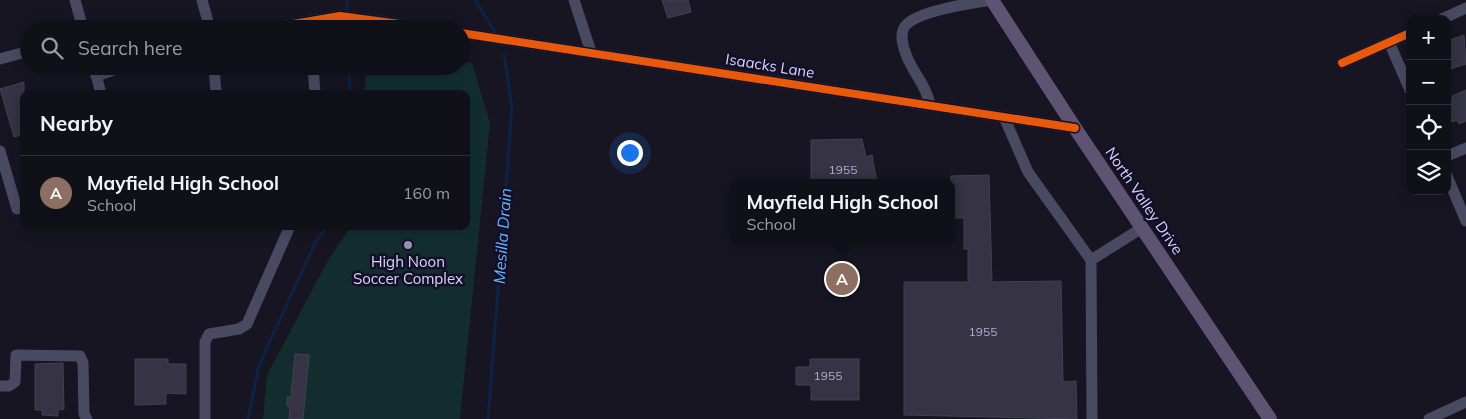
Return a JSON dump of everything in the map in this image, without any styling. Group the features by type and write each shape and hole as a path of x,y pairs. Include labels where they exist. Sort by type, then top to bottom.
{"main road":[{"name":"North Valley Drive","path":"992,0 1075,128 1270,419"}],"street":[{"path":"75,0 81,20"},
{"path":"202,0 208,20"},
{"path":"574,0 591,52"},
{"path":"930,105 928,96 906,55 902,34 906,24 918,17 939,10 992,0"},
{"path":"1451,15 1466,8"},
{"path":"320,20 329,16 377,20"},
{"name":"Isaacks Lane","path":"470,33 1075,128"},
{"path":"1342,64 1406,35"},
{"path":"1389,42 1406,81"},
{"path":"0,59 20,53"},
{"path":"96,75 100,90"},
{"path":"215,75 216,90"},
{"path":"314,75 316,90"},
{"path":"1004,117 1028,172 1091,260 1092,419"},
{"path":"1451,154 1466,148"},
{"path":"0,151 16,209"},
{"path":"1451,185 1466,221"},
{"path":"1091,260 1142,228"},
{"path":"204,419 205,342 209,334 239,329 247,324 288,230"},
{"path":"0,386 9,386 15,382 16,354 80,356 83,363 84,414 86,418"},
{"path":"1429,419 1466,402"}],"green space":[{"name":"High Noon Soccer Complex","path":"470,63 472,63 490,123 460,419 263,419 267,375 326,264 348,230 470,230 470,90 365,90 366,75 470,75"}],"building":[{"path":"662,0 688,0 691,12 668,18"},
{"path":"1464,35 1466,64 1451,69 1451,60 1451,40"},
{"path":"24,82 24,90 20,90 20,135 14,137 0,89"},
{"path":"1466,90 1466,121 1459,124 1457,120 1452,122 1451,120 1452,96"},
{"path":"862,139 866,157 872,155 876,179 811,179 811,140"},
{"path":"989,175 992,282 1061,281 1063,382 1076,381 1077,419 904,415 904,282 968,282 968,249 964,249 964,218 955,218 955,179 951,179 951,176"},
{"path":"295,354 309,355 303,419 289,419 290,407 287,406 287,397 291,397"},
{"path":"135,359 168,359 168,364 186,364 186,394 166,393 166,404 135,405"},
{"path":"810,359 859,359 859,400 811,400 811,385 796,385 796,367 810,367"},
{"path":"63,363 64,409 58,410 58,416 42,415 42,410 35,410 35,364"}],"waterway":[{"path":"347,0 347,9"},
{"name":"Mesilla Drain","path":"475,0 495,32"},
{"name":"Mesilla Drain","path":"488,419 512,108 504,54"},
{"path":"349,75 350,90"},
{"path":"248,419 259,365 316,241 325,230"}],"cycle path":[{"path":"317,20 340,16 370,20"},
{"path":"470,34 1075,128"},
{"path":"1342,63 1406,35"}],"place":[{"name":"High Noon Soccer Complex","path":"408,245"},
{"name":"Mayfield High School","path":"842,279"}]}
